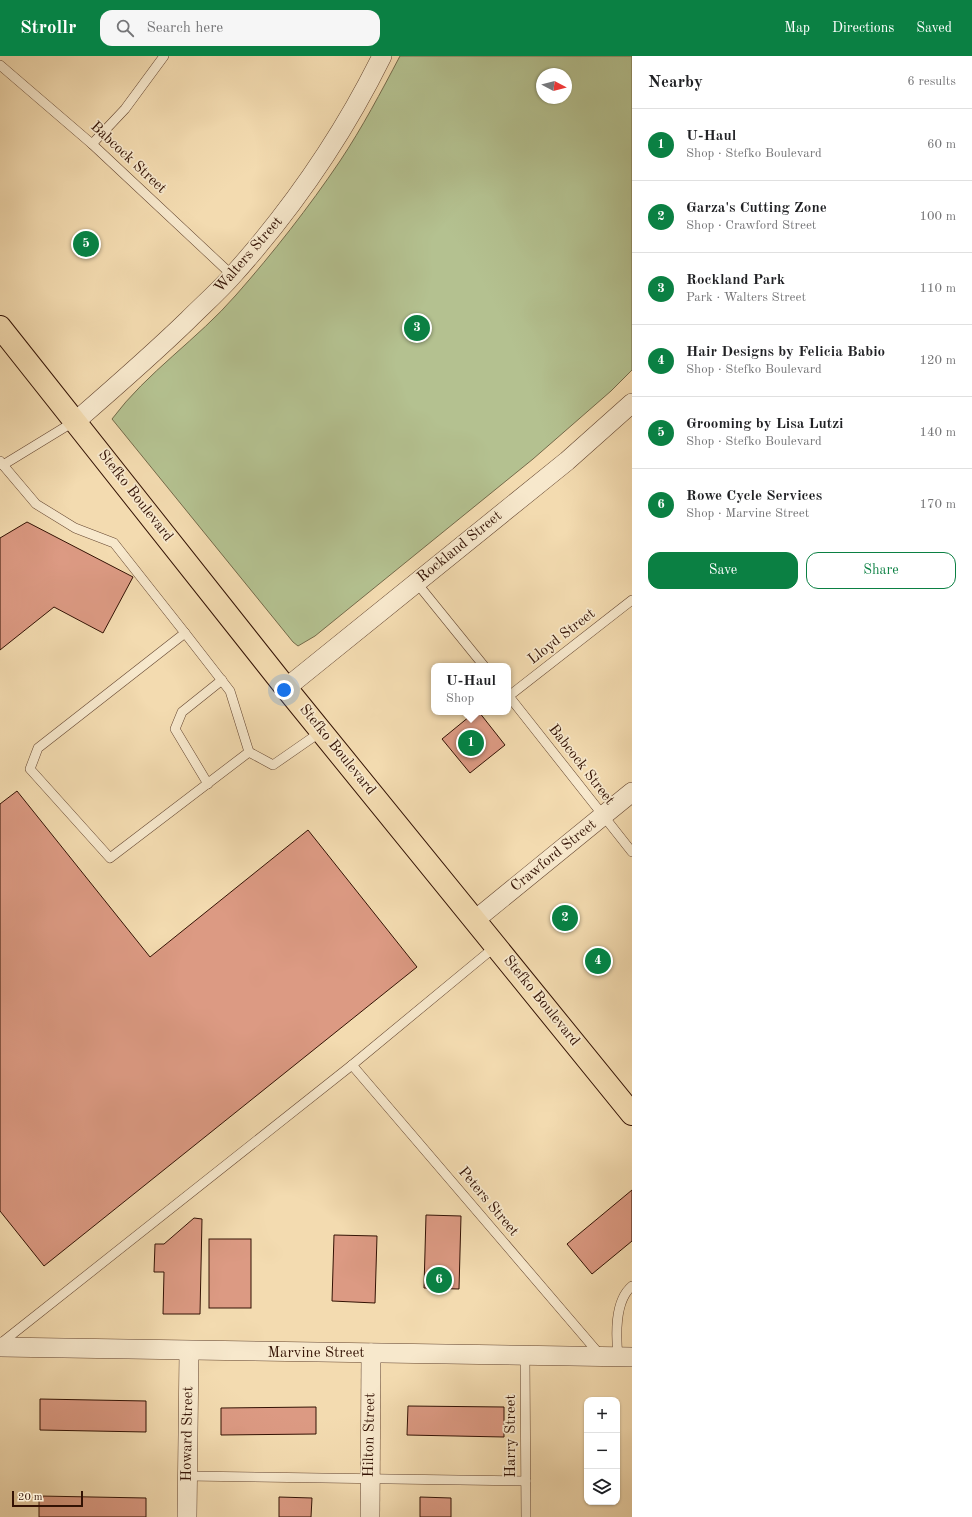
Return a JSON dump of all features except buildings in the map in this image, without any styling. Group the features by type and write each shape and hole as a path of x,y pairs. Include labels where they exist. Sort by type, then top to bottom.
{"main road":[{"name":"Stefko Boulevard","path":"0,326 286,688 632,1114"}],"street":[{"name":"Walters Street","path":"76,421 173,334 233,276 273,228 312,174 341,129 382,56"},
{"name":"Rockland Street","path":"286,688 567,461 632,403"},
{"name":"Crawford Street","path":"475,920 632,792"},
{"name":"Marvine Street","path":"0,1346 189,1352 617,1357"},
{"name":"Howard Street","path":"187,1517 189,1352"},
{"name":"Hilton Street","path":"370,1517 371,1353"}],"lane":[{"path":"92,144 125,109 164,56"},
{"name":"Babcock Street","path":"0,65 92,144 233,276"},
{"path":"76,421 2,463 36,504 74,528 114,543 230,690 249,752 274,765 322,731"},
{"path":"416,582 482,663"},
{"name":"Lloyd Street","path":"511,694 632,600"},
{"path":"185,633 38,748 30,769 110,858 249,752"},
{"path":"208,784 175,729 182,712 222,680"},
{"name":"Babcock Street","path":"511,700 632,852"},
{"path":"0,1346 352,1065 496,946"},
{"name":"Peters Street","path":"352,1065 617,1357"},
{"path":"617,1357 616,1334 621,1306 626,1291 632,1286"},
{"name":"Harry Street","path":"526,1356 526,1517"},
{"path":"188,1476 526,1481"}],"green space":[{"path":"400,56 632,56 632,370 611,391 533,459 315,636 298,646 293,642 112,419 141,386 206,326 250,279 303,213 340,161 364,123"}],"place":[{"name":"Grooming by Lisa Lutzi","path":"86,244"},
{"name":"Rockland Park","path":"417,328"},
{"name":"U-Haul","path":"471,743"},
{"name":"Garza's Cutting Zone","path":"565,918"},
{"name":"Hair Designs by Felicia Babio","path":"598,961"},
{"name":"Rowe Cycle Services","path":"439,1280"}]}
